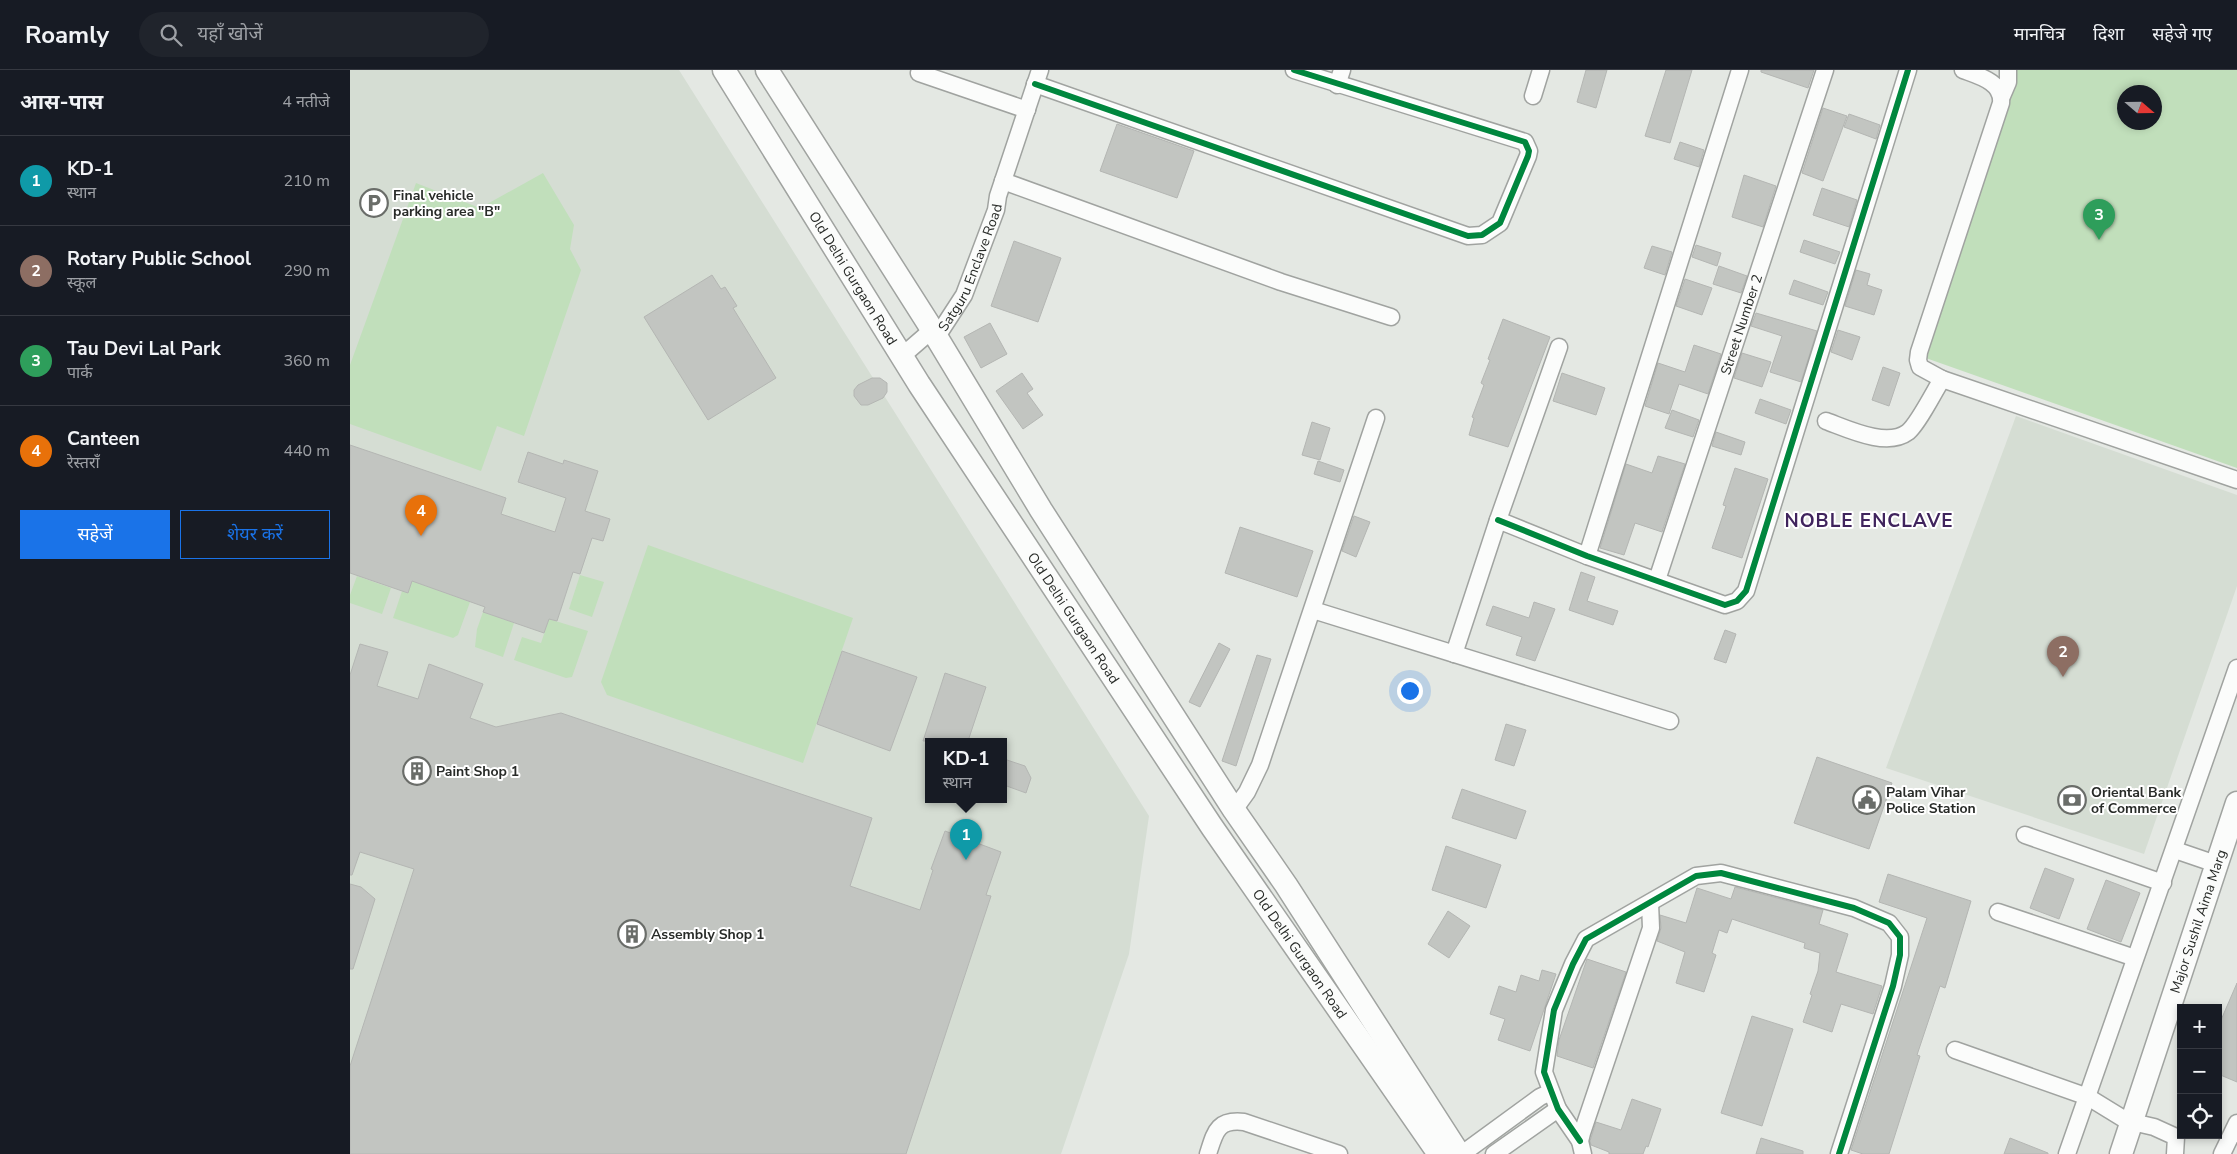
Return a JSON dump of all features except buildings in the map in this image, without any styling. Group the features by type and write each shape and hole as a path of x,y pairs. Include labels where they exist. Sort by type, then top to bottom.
{"main road":[{"name":"Old Delhi Gurgaon Road","path":"724,70 902,356 1241,868 1439,1154"},
{"name":"Old Delhi Gurgaon Road","path":"767,70 932,330 1046,518 1234,810 1461,1154"},
{"name":"Major Sushil Aima Marg","path":"2121,1154 2237,803"},
{"path":"1241,868 1263,852"}],"street":[{"path":"1038,77 1468,236 1482,234 1500,223 1528,156 1529,151 1525,142 1340,78 1294,70"},
{"path":"1533,96 1541,70"},
{"path":"1587,556 1740,70"},
{"name":"Street Number 2","path":"1657,580 1825,70"},
{"path":"1498,520 1587,556 1725,605 1738,600 1746,592 1908,70"},
{"path":"1963,70 1997,86 2002,96"},
{"path":"2008,70 2008,82 2002,96 2000,109 1919,352 1918,360 1920,367 1942,379 2237,480"},
{"path":"919,73 1027,110"},
{"name":"Satguru Enclave Road","path":"902,356 932,330 952,302 990,206 1001,189 1038,77"},
{"path":"1001,189 1392,317"},
{"path":"1454,654 1498,520 1559,348"},
{"path":"1826,421 1872,437 1885,439 1896,437 1908,431 1942,379"},
{"path":"1234,810 1255,778 1376,418"},
{"path":"1313,610 1670,721"},
{"path":"2067,1154 2135,958 2164,883 2237,668"},
{"path":"2025,835 2164,883"},
{"path":"2175,850 2216,864"},
{"path":"1581,1148 1558,1109 1544,1072 1554,1010 1573,964 1586,939 1696,876 1721,873 1854,908 1889,924 1900,937 1900,955 1893,986 1839,1154"},
{"path":"1581,1148 1650,928 1650,903"},
{"path":"1998,912 2135,958"},
{"path":"1955,1050 2088,1097 2132,1124 2154,1127 2176,1137 2175,1154"},
{"path":"1461,1154 1540,1097 1551,1092"},
{"path":"1494,1154 1558,1109"},
{"path":"1208,1154 1214,1135 1222,1124 1231,1120 1244,1122 1339,1154"},
{"path":"2222,1154 2237,1123"}],"shaded area":[{"path":"350,70 679,70 1149,816 1129,954 1061,1154 350,1154"},
{"path":"2016,416 2237,495 2237,586 2144,854 1886,768"}],"green space":[{"path":"2017,70 2237,70 2237,468 1923,357"},
{"path":"543,173 574,225 570,249 581,270 524,436 497,426 481,471 350,424 350,365 416,183 480,208"},
{"path":"648,545 853,618 803,763 607,695 601,682"},
{"path":"580,575 604,582 592,617 569,609"},
{"path":"357,576 391,588 382,614 350,603 350,595"},
{"path":"412,581 470,602 458,635 453,638 393,618 402,591 408,593"},
{"path":"483,612 514,623 503,657 475,647 477,629"},
{"path":"549,619 588,631 572,677 566,678 514,660 522,637 541,643"}],"cycle path":[{"path":"1035,84 1468,236 1482,235 1500,223 1528,156 1529,151 1525,142 1294,70"},
{"path":"1498,520 1587,556 1725,605 1737,601 1746,591 1908,70"},
{"path":"1580,1141 1558,1109 1544,1072 1554,1010 1573,964 1586,939 1696,876 1721,873 1854,908 1889,923 1900,937 1900,955 1893,986 1839,1154"}],"place":[{"name":"Final vehicle parking area \"B\"","path":"374,203"},
{"name":"Tau Devi Lal Park","path":"2099,240"},
{"name":"Canteen","path":"421,536"},
{"name":"Rotary Public School","path":"2063,677"},
{"name":"Paint Shop 1","path":"417,771"},
{"name":"Palam Vihar Police Station","path":"1867,800"},
{"name":"Oriental Bank of Commerce","path":"2072,800"},
{"name":"KD-1","path":"966,860"},
{"name":"Assembly Shop 1","path":"632,934"}],"district":[{"name":"NOBLE ENCLAVE","path":"1869,521"}]}
